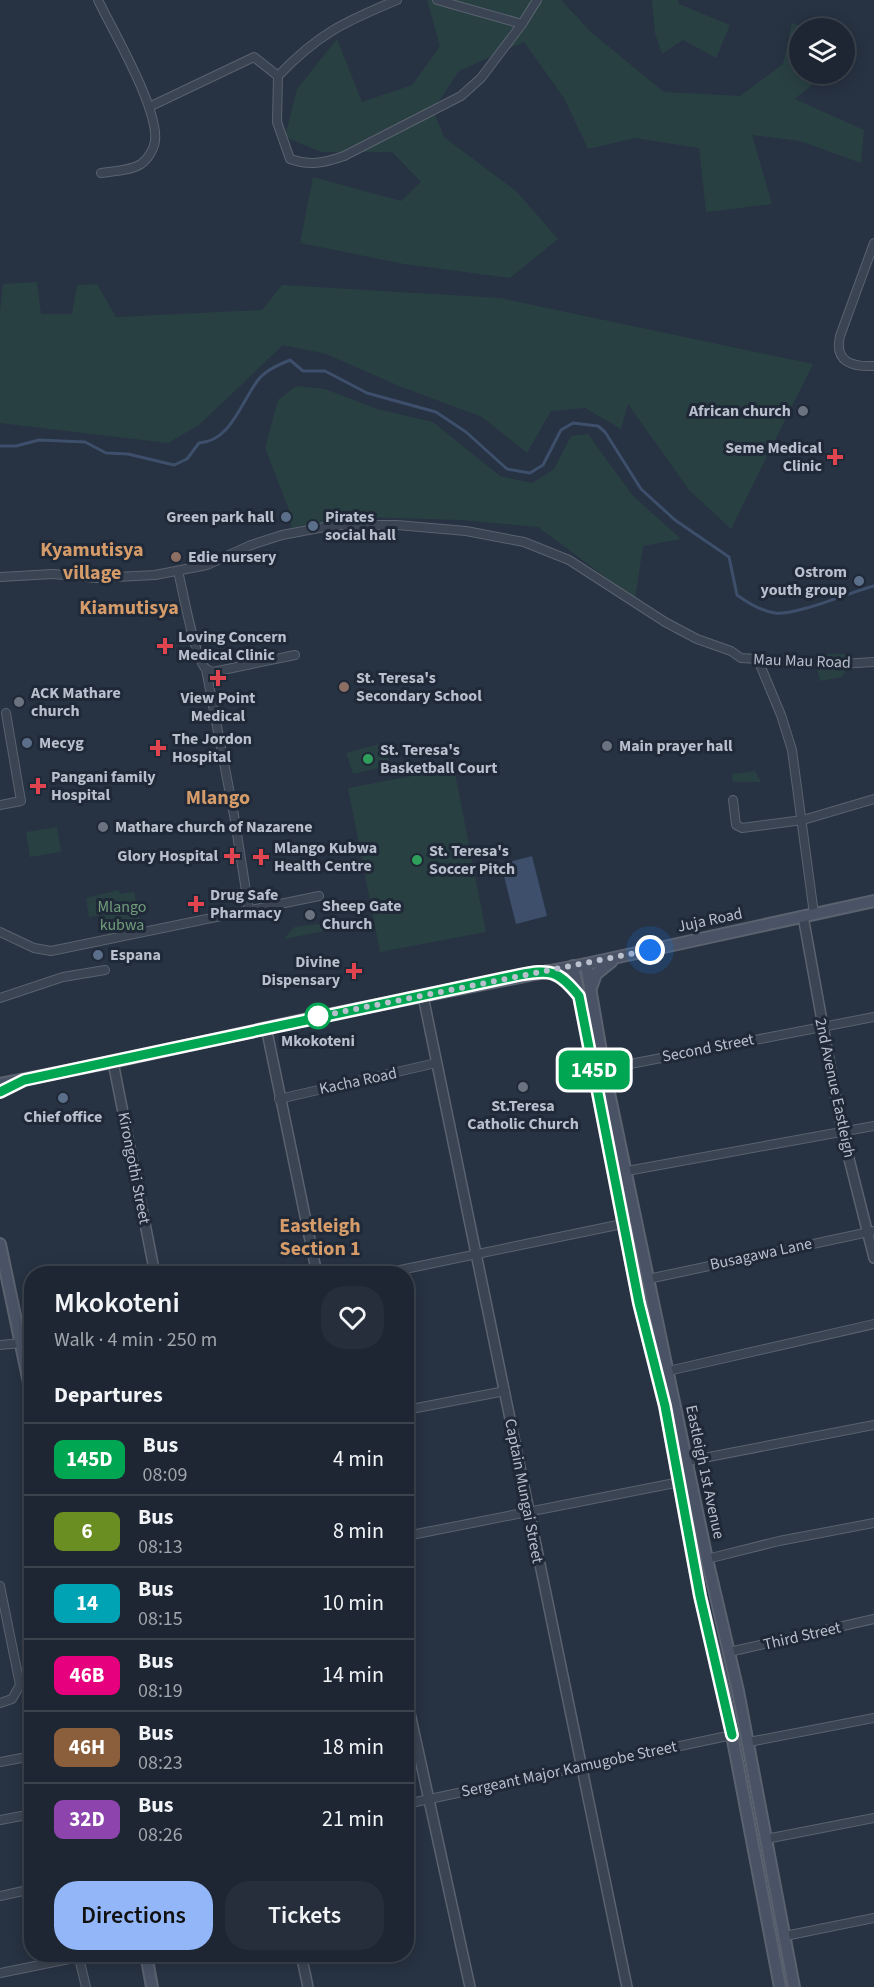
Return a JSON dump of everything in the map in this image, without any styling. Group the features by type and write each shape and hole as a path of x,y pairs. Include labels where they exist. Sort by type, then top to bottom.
{"main road":[{"name":"Juja Road","path":"0,1084 114,1062 266,1027 546,970 586,964 874,901"},
{"path":"591,993 593,981 600,968 626,955"},
{"name":"Eastleigh 1st Avenue","path":"586,964 599,1070 623,1224 680,1482 700,1596 732,1735 780,1987"},
{"name":"Eastleigh 1st Avenue","path":"573,966 579,996 627,1171 707,1559 748,1742 794,1987"},
{"path":"546,970 565,980 579,996"},
{"name":"Juja Road","path":"0,1092 24,1080"},
{"path":"0,1244 24,1334"},
{"path":"147,1962 152,1987"}],"street":[{"path":"98,0 149,107 155,132 155,143 150,154 134,168 101,173"},
{"path":"397,0 328,31 310,44 278,76 277,122 290,159 303,163 323,163 354,151 461,96 481,78 522,24 537,0"},
{"path":"437,0 522,24"},
{"path":"149,107 254,57 278,76"},
{"path":"874,243 840,336 837,351 840,356 857,366 874,366"},
{"name":"Mau Mau Road","path":"0,577 53,574 97,579 178,571 207,565 251,545 282,535 335,525 397,525 466,531 524,542 569,560 697,639 731,651 741,658 840,664 874,662"},
{"path":"178,571 195,644 201,664 206,669 213,672 295,655"},
{"path":"758,660 786,728 803,820 808,915"},
{"path":"206,669 234,814 249,910"},
{"path":"0,805 21,801 6,713"},
{"path":"733,800 738,827 803,820 874,799"},
{"path":"0,932 34,948 51,951 319,896"},
{"name":"2nd Avenue Eastleigh","path":"808,915 822,1026 842,1131 872,1232 874,1258"},
{"path":"0,998 63,977 105,970"},
{"name":"Captain Mungai Street","path":"423,996 627,1987"},
{"name":"Second Street","path":"599,1070 874,1017"},
{"path":"266,1027 279,1099 315,1266"},
{"name":"Kirongothi Street","path":"114,1062 153,1266"},
{"name":"Kacha Road","path":"279,1099 436,1063"},
{"path":"627,1171 874,1126"},
{"path":"414,1267 636,1222"},
{"name":"Busagawa Lane","path":"648,1279 872,1232"},
{"path":"668,1371 874,1324"},
{"path":"0,1345 24,1342"},
{"path":"414,1408 505,1391"},
{"path":"688,1461 874,1425"},
{"path":"414,1534 680,1482"},
{"path":"707,1559 779,1541 874,1523"},
{"path":"0,1587 20,1685 12,1700 0,1703"},
{"name":"Third Street","path":"729,1652 874,1619"},
{"path":"748,1742 874,1718"},
{"path":"414,1733 470,1987"},
{"name":"Sergeant Major Kamugobe Street","path":"414,1802 732,1735"},
{"path":"0,1762 24,1758"},
{"path":"0,1820 24,1816"},
{"path":"766,1839 874,1818"},
{"path":"0,1896 24,1891"},
{"path":"785,1936 874,1918"},
{"path":"0,1972 49,1962"},
{"path":"80,1962 86,1987"},
{"path":"303,1962 308,1987"}],"green space":[{"path":"427,0 561,0 592,33 664,92 740,96 783,64 789,37 789,84 813,84 795,99 864,130 861,163 800,141 752,135 772,204 706,212 699,148 635,138 588,149 564,98 524,42 459,71 433,110 444,137 516,191 558,239 510,278 404,264 300,243 313,177 401,201 421,182 392,152 321,152 285,137 297,89 337,39 362,102 412,85 440,46"},
{"path":"652,0 678,0 679,4 730,25 716,58 683,40 662,54 655,33"},
{"path":"37,282 41,314 72,314 77,285 97,284 116,317 262,310 282,285 500,298 813,364 731,529 689,490 628,404 621,429 585,408 551,411 527,453 482,417 399,386 326,354 283,345 199,425 168,443 0,423 0,312 3,284"},
{"path":"296,386 325,389 377,409 433,422 500,476 532,483 554,469 571,436 588,434 633,496 681,539 643,546 635,599 538,527 461,520 327,516 328,521 291,528 291,515 265,448 278,400"},
{"path":"828,654 845,654 851,662 842,677 820,681 815,659"},
{"name":"St. Teresa's Basketball Court","path":"383,743 391,765 353,774 346,753"},
{"name":"St. Teresa's Soccer Pitch","path":"454,768 486,932 380,952 348,788"},
{"path":"755,771 761,782 733,782 732,774"},
{"path":"57,827 61,852 30,857 26,832"},
{"name":"Mlango kubwa","path":"119,890 120,894 134,892 142,930 108,936 104,915 89,917 86,898"},
{"path":"318,924 330,930 284,939 294,927"}],"water":[{"path":"532,856 547,916 516,924 501,864"}],"waterway":[{"path":"0,446 16,446 39,440 85,442 106,453 128,454 174,465 187,459 199,443 210,441 227,428 261,376 290,360 303,371 325,371 367,393 436,412 466,432 507,469 530,473 543,465 561,430 573,423 598,426 605,432 641,489 675,520 729,557 737,595 765,610 775,613 796,611 874,586"}],"bus line":[{"name":"145D","path":"0,1092 24,1080 519,975 546,970 565,980 579,996 639,1303 665,1406 700,1596 720,1672 732,1735"}],"place":[{"name":"African church","path":"803,411"},
{"name":"Seme Medical Clinic","path":"835,457"},
{"name":"Green park hall","path":"286,517"},
{"name":"Pirates social hall","path":"313,526"},
{"name":"Edie nursery","path":"176,557"},
{"name":"Ostrom youth group","path":"859,581"},
{"name":"Loving Concern Medical Clinic","path":"165,646"},
{"name":"View Point Medical","path":"218,678"},
{"name":"St. Teresa's Secondary School","path":"344,687"},
{"name":"ACK Mathare church","path":"19,702"},
{"name":"Mecyg","path":"27,743"},
{"name":"Main prayer hall","path":"607,746"},
{"name":"The Jordon Hospital","path":"158,748"},
{"name":"St. Teresa's Basketball Court","path":"368,759"},
{"name":"Pangani family Hospital","path":"38,786"},
{"name":"Mathare church of Nazarene","path":"103,827"},
{"name":"Glory Hospital","path":"232,856"},
{"name":"Mlango Kubwa Health Centre","path":"261,857"},
{"name":"St. Teresa's Soccer Pitch","path":"417,860"},
{"name":"Drug Safe Pharmacy","path":"196,904"},
{"name":"Sheep Gate Church","path":"310,915"},
{"name":"Espana","path":"98,955"},
{"name":"Divine Dispensary","path":"354,971"},
{"name":"Mkokoteni","path":"318,1016"},
{"name":"St.Teresa Catholic Church","path":"523,1087"},
{"name":"Chief office","path":"63,1098"}],"district":[{"name":"Kyamutisya village","path":"92,562"},
{"name":"Kiamutisya","path":"129,608"},
{"name":"Mlango","path":"218,798"},
{"name":"Eastleigh Section 1","path":"320,1238"}],"route":[{"path":"318,1016 316,1017 650,950"}]}
